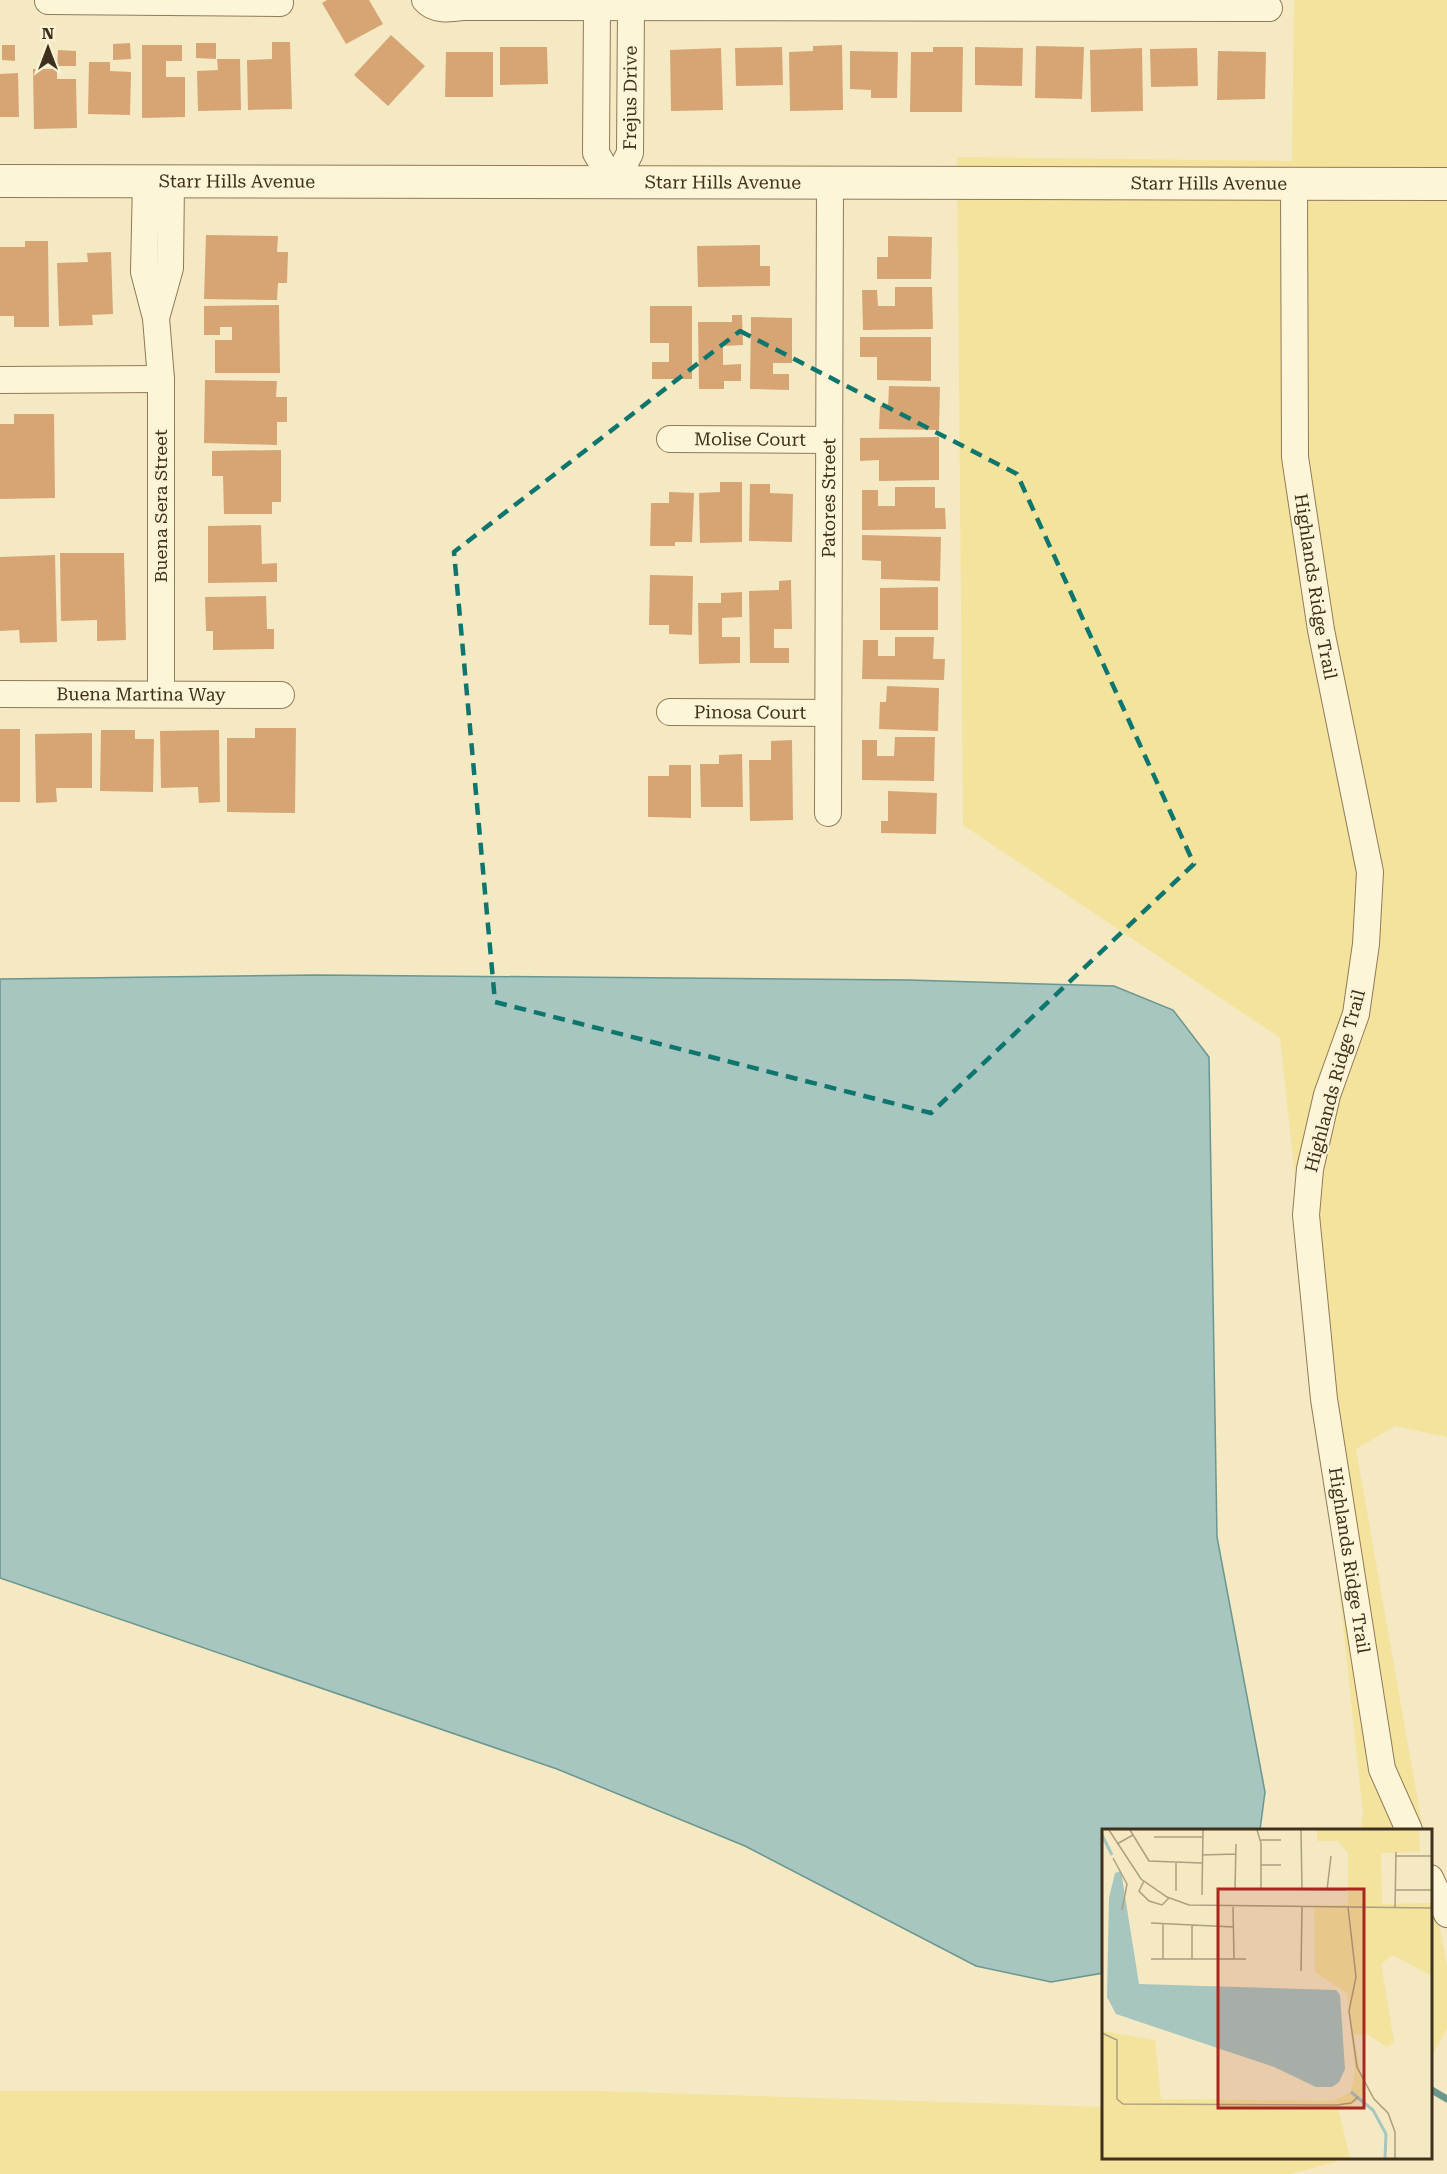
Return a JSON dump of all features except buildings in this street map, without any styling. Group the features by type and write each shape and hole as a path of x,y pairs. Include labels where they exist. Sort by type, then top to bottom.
{"street":[{"path":"48,1 279,3"},
{"path":"426,2 445,9 834,3 1080,3 1269,8"},
{"name":"Frejus Drive","path":"597,7 596,153 614,184"},
{"name":"Frejus Drive","path":"614,184 630,153 631,7"},
{"name":"Starr Hills Avenue","path":"0,181 1447,184"},
{"name":"Buena Sera Street","path":"158,181 170,268 156,318 161,379 161,694"},
{"name":"Patores Street","path":"828,813 830,183"},
{"name":"Highlands Ridge Trail","path":"1294,184 1295,457 1321,630 1370,872 1366,944 1356,1014 1328,1095 1310,1169 1306,1215 1324,1399 1382,1769 1409,1829"},
{"path":"0,380 161,379"},
{"name":"Molise Court","path":"670,438 829,440"},
{"name":"Buena Martina Way","path":"0,694 281,694"},
{"name":"Pinosa Court","path":"670,712 828,713"},
{"path":"1432,1880 1447,1914"}],"highlighted area":[{"path":"740,331 1017,474 1194,864 931,1113 495,1002 454,552"}],"sand":[{"path":"1294,0 1447,0 1447,1437 1395,1426 1356,1449 1423,1829 1360,1829 1363,1813 1280,1038 963,825 957,157 1292,161"},
{"path":"1432,1885 1447,1967 1447,2029 1432,2055"},
{"path":"0,2091 601,2091 1102,2107 1102,2159 1339,2159 1336,2162 1290,2174 0,2174"}],"water":[{"path":"317,975 909,980 1114,986 1173,1010 1209,1057 1217,1537 1265,1792 1260,1829 1102,1829 1102,1973 1051,1982 976,1966 745,1846 557,1769 0,1578 0,979"}],"waterway":[{"path":"1432,2090 1447,2099"}]}
